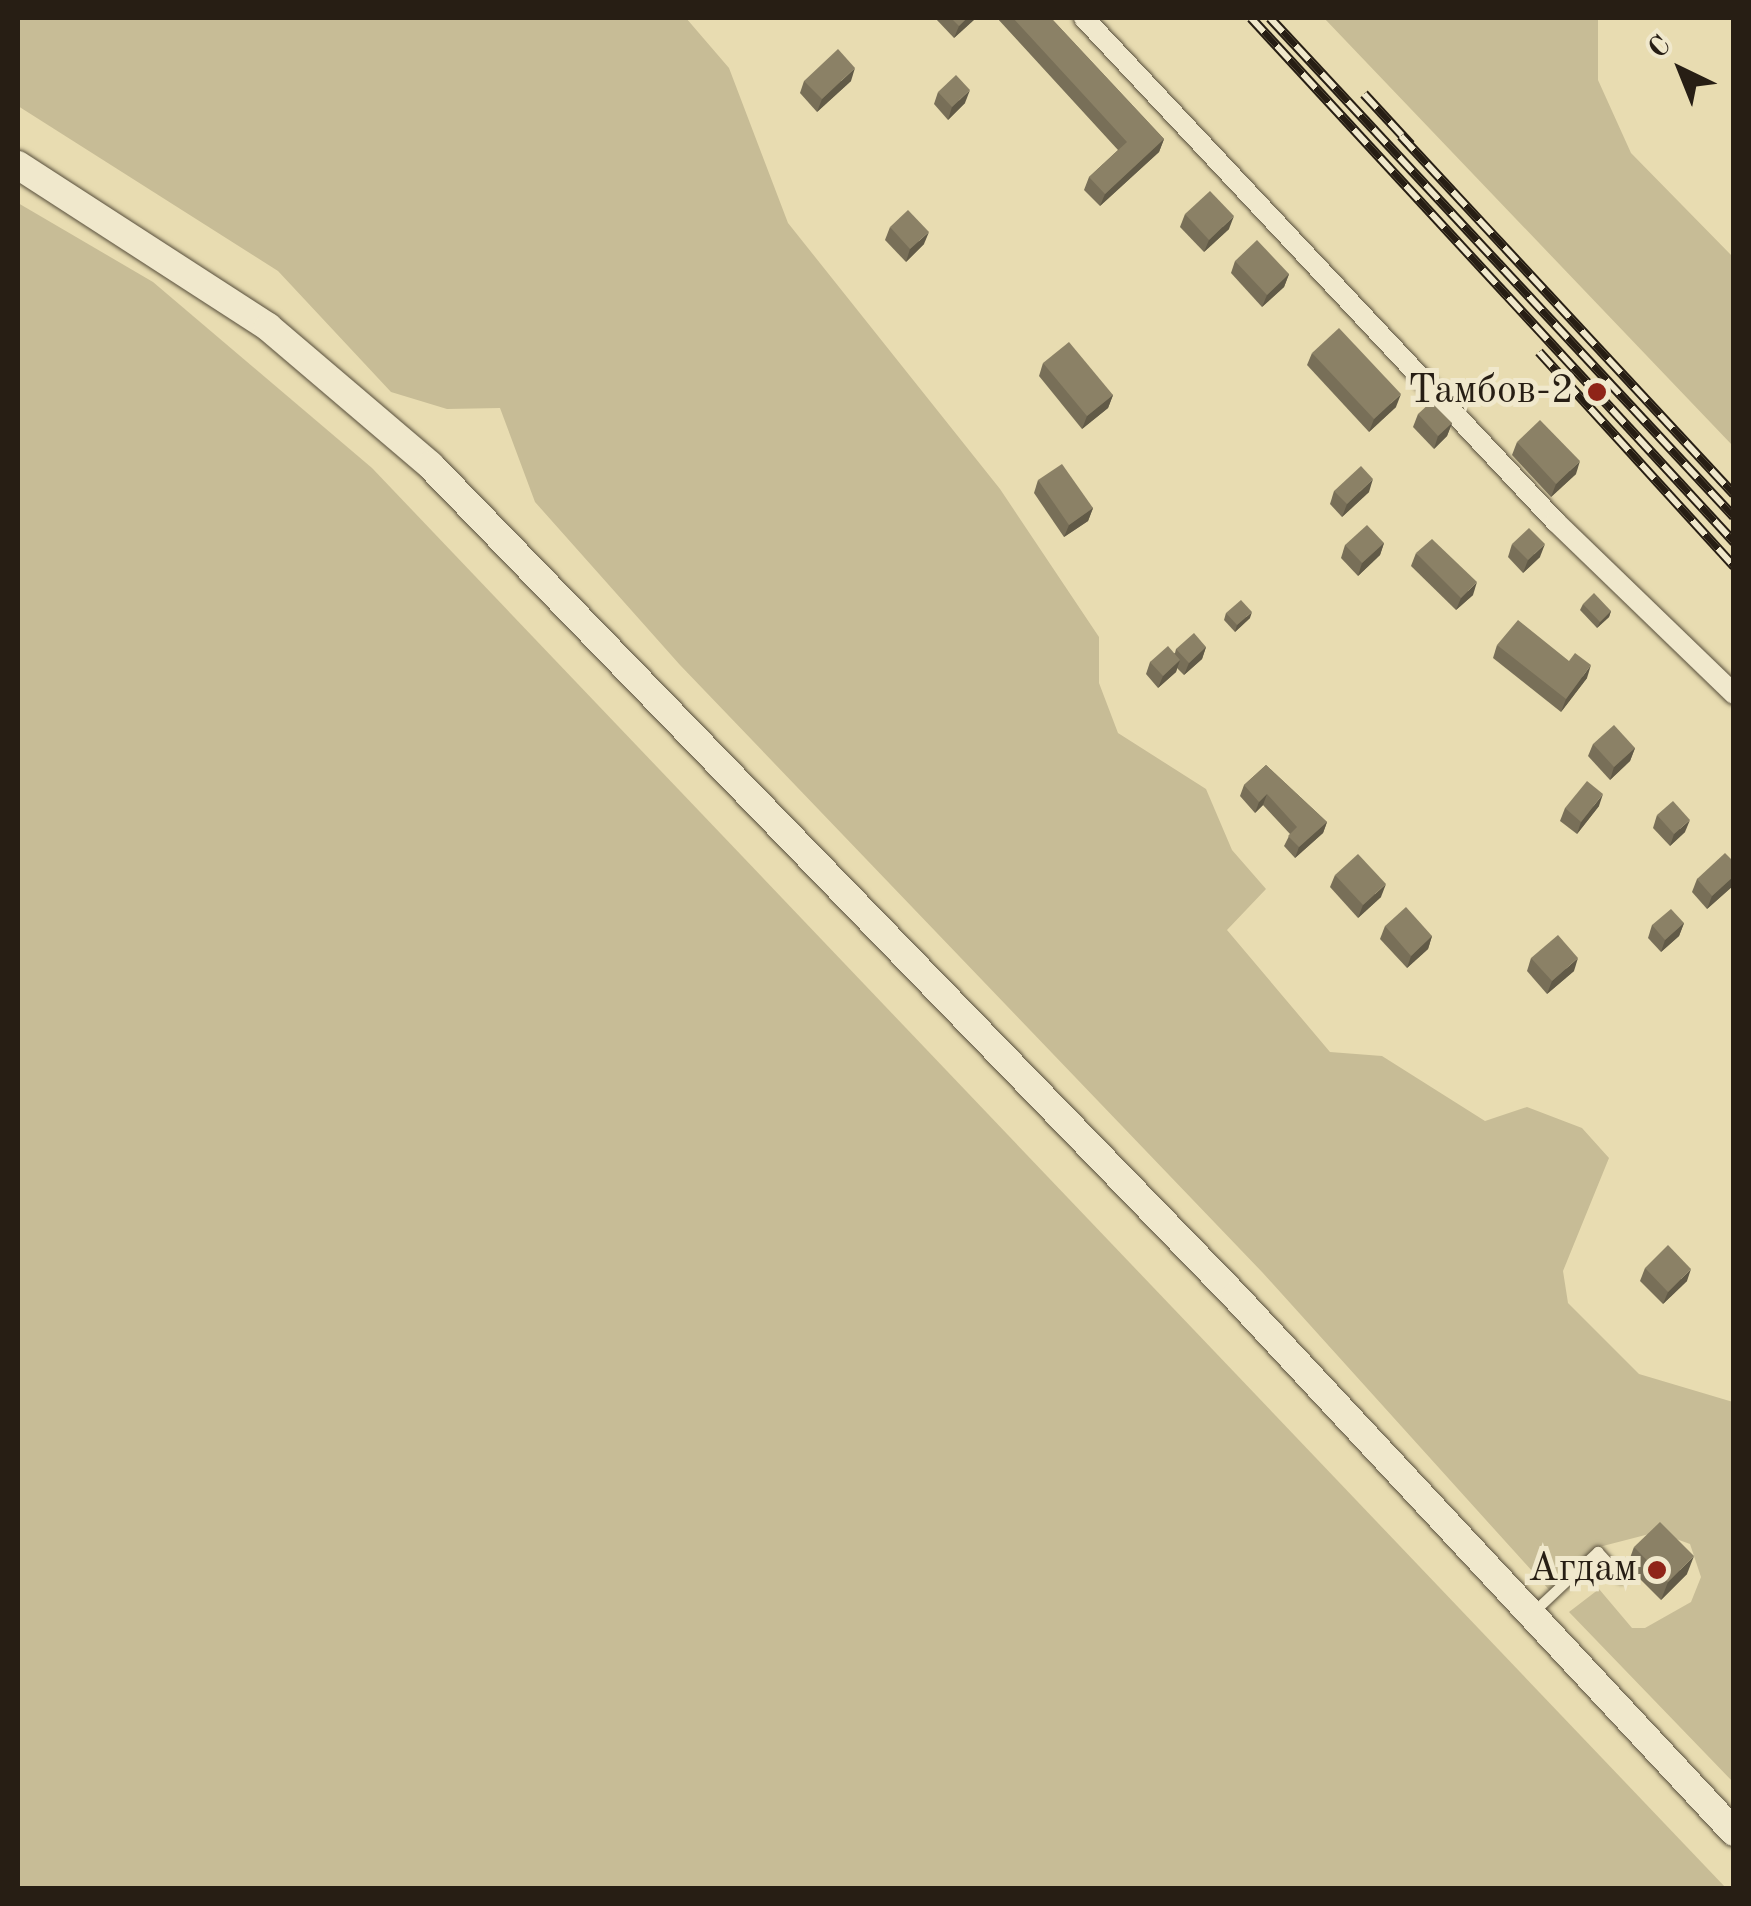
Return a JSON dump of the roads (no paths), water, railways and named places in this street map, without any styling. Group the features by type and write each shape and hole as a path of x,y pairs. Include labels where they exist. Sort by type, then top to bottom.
{"main road":[{"path":"18,165 268,328 430,465 1235,1296 1734,1832"}],"street":[{"path":"1084,18 1556,522 1734,694"}],"lane":[{"path":"1532,1615 1598,1552 1622,1578"}],"railway":[{"path":"1251,18 1734,542"},
{"path":"1270,18 1734,517"},
{"path":"1364,94 1411,145"},
{"path":"1401,136 1734,494"},
{"path":"1539,352 1734,566"}],"place":[{"name":"Тамбов-2","path":"1597,392"},
{"name":"Агдам","path":"1657,1570"}]}
